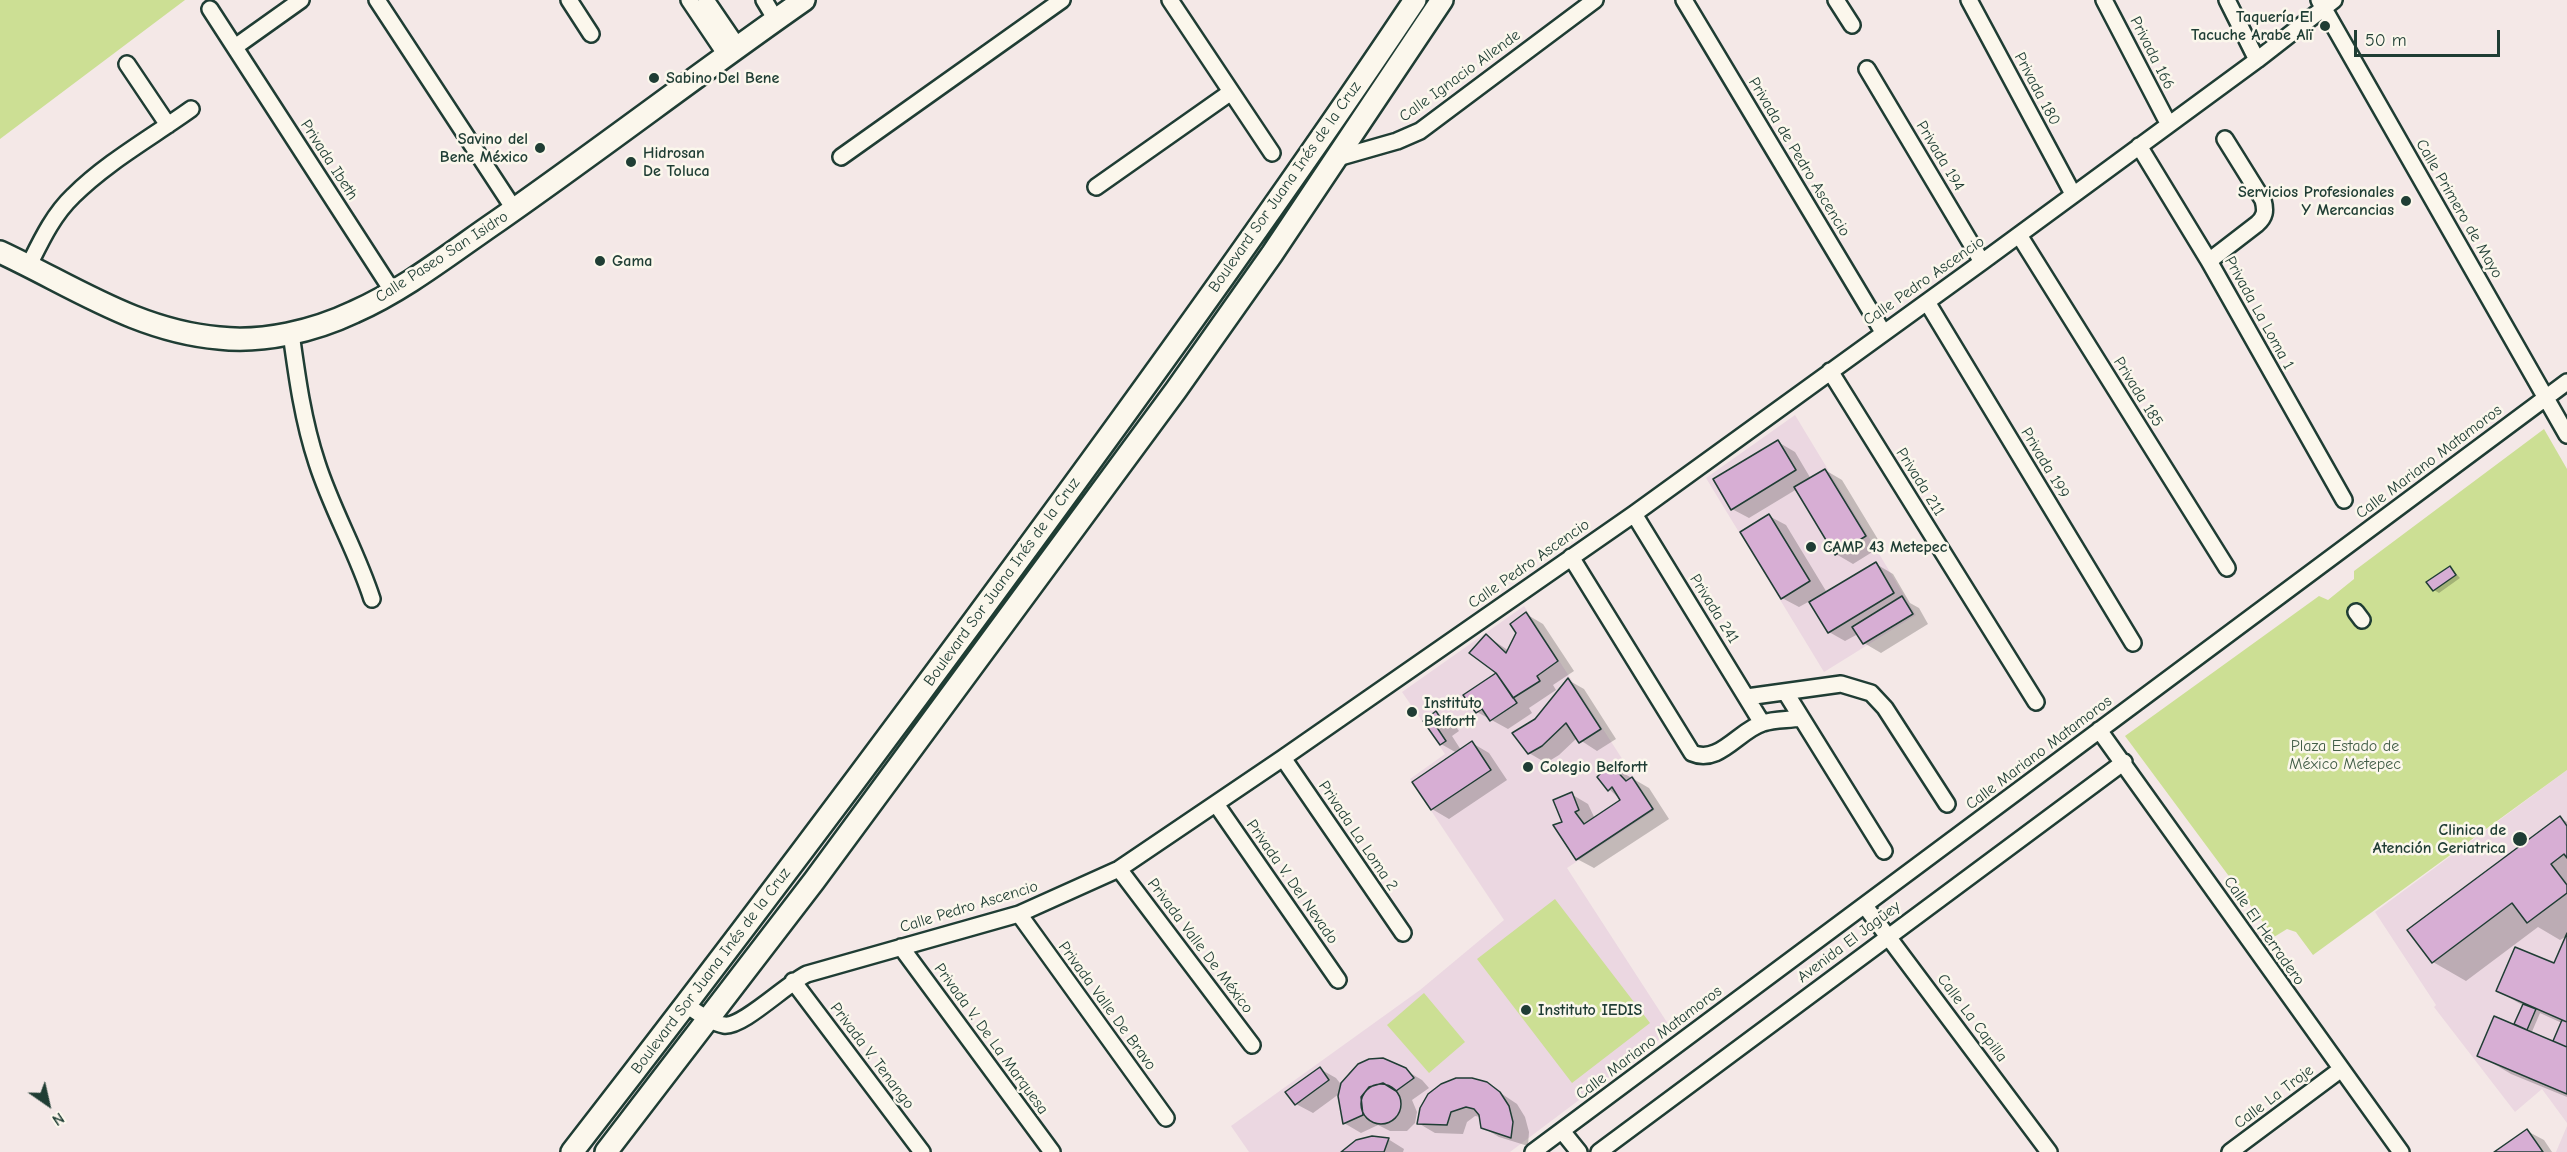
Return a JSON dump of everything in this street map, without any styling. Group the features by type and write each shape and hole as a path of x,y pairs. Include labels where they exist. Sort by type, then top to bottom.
{"main road":[{"name":"Calle Paseo San Isidro","path":"0,252 148,325 180,333 221,339 291,333 316,327 354,312 393,292 514,209 804,0"},
{"name":"Boulevard Sor Juana Inés de la Cruz","path":"572,1152 914,703 1107,439 1273,206 1415,0"},
{"name":"Boulevard Sor Juana Inés de la Cruz","path":"606,1152 710,1019 1176,390 1272,254 1442,0"}],"street":[{"path":"235,47 301,0"},
{"path":"377,0 514,209"},
{"path":"569,0 591,34"},
{"path":"689,0 732,51"},
{"path":"706,0 732,51"},
{"path":"764,0 776,20"},
{"path":"840,157 1062,0"},
{"path":"1170,0 1272,153"},
{"name":"Calle Ignacio Allende","path":"1334,159 1397,141 1420,131 1595,0"},
{"name":"Privada de Pedro Ascencio","path":"1684,0 1883,332"},
{"path":"1836,0 1852,26"},
{"name":"Privada 180","path":"1969,0 2073,194"},
{"name":"Privada 166","path":"2104,0 2168,123"},
{"path":"2227,0 2257,60"},
{"name":"Calle Pedro Ascencio","path":"686,1005 721,1025 737,1024 792,981 824,968 1019,914 1119,869 1634,514 2257,60 2326,3"},
{"name":"Calle Primero de Mayo","path":"2326,3 2567,435"},
{"name":"Privada Ibeth","path":"210,9 393,292"},
{"path":"127,64 168,125"},
{"name":"Privada 194","path":"1867,69 1982,262"},
{"path":"1096,187 1231,92"},
{"path":"29,266 45,233 72,197 191,109"},
{"path":"2209,261 2257,224 2263,218 2265,209 2264,200 2225,139"},
{"name":"Privada La Loma 1","path":"2139,146 2209,261 2344,500"},
{"name":"Privada 185","path":"2019,235 2227,568"},
{"name":"Privada 199","path":"1927,302 2133,643"},
{"path":"291,333 308,433 317,464 363,569 372,599"},
{"name":"Privada 211","path":"1830,371 2036,702"},
{"name":"Calle Mariano Matamoros","path":"1533,1152 2567,382"},
{"name":"Privada 241","path":"1634,514 1762,723"},
{"path":"1571,556 1692,753 1701,757 1712,755 1762,723 1800,718"},
{"path":"1747,697 1841,684 1871,693 1885,708 1947,804"},
{"path":"1786,693 1884,851"},
{"name":"Calle El Herradero","path":"2099,730 2124,762 2340,1070 2401,1152"},
{"name":"Privada La Loma 2","path":"1283,758 1403,933"},
{"name":"Avenida El Jagüey","path":"1599,1152 1888,935 2124,762"},
{"name":"Privada V. Del Nevado","path":"1216,804 1338,980"},
{"name":"Privada Valle De México","path":"1119,869 1252,1045"},
{"name":"Calle La Capilla","path":"1865,906 2048,1152"},
{"name":"Privada Valle De Bravo","path":"1019,914 1166,1118"},
{"name":"Privada V. De La Marquesa","path":"901,947 1052,1152"},
{"name":"Privada V. Tenango","path":"792,981 922,1152"},
{"name":"Calle La Troje","path":"2230,1152 2340,1070"},
{"path":"1562,1131 1579,1152"}],"shaded area":[{"name":"CAMP 43 Metepec","path":"1795,415 1916,615 1824,672 1706,478"},
{"path":"1524,606 1655,810 1567,868 1672,1030 1510,1152 1249,1152 1231,1126 1420,990 1504,920 1410,779 1445,754 1402,692"},
{"path":"2567,770 2567,1123 2542,1089 2515,1112 2434,1007 2436,1005 2375,912"},
{"path":"2567,1126 2567,1152 2556,1152"}],"green space":[{"path":"0,0 185,0 0,139"},
{"name":"Plaza Estado de México Metepec","path":"2544,429 2567,469 2567,770 2313,955 2296,932 2287,929 2274,937 2125,736 2319,596 2328,600 2354,579 2354,571"},
{"path":"1555,899 1650,1023 1572,1083 1477,959"},
{"path":"1424,993 1465,1042 1429,1073 1387,1025"}],"building":[{"path":"1778,440 1796,470 1731,510 1713,479"},
{"path":"1825,469 1866,536 1835,555 1794,487"},
{"path":"1769,514 1810,581 1781,599 1740,532"},
{"path":"1876,562 1894,593 1828,633 1809,602"},
{"path":"2450,566 2456,575 2433,591 2426,582"},
{"path":"1902,596 1913,614 1863,644 1852,627"},
{"path":"1526,612 1558,661 1537,676 1540,681 1513,698 1496,673 1469,653 1486,634 1506,653 1516,633 1510,624"},
{"path":"1496,673 1517,703 1490,721 1482,709 1476,713 1463,695"},
{"path":"1568,678 1601,729 1579,743 1566,723 1542,746 1528,754 1512,733 1535,719"},
{"path":"1436,711 1443,722 1436,726 1446,741 1440,745 1423,721"},
{"path":"1472,741 1491,770 1431,810 1412,782"},
{"path":"1610,764 1626,781 1632,777 1653,809 1576,860 1553,825 1562,822 1553,800 1572,792 1579,810 1575,812 1584,824 1620,800 1612,787 1608,791 1597,777"},
{"path":"2560,816 2567,826 2567,858 2564,854 2551,864 2567,885 2567,893 2527,923 2512,903 2432,963 2407,930"},
{"path":"2567,933 2567,1022 2496,991 2515,947 2554,963"},
{"path":"2523,1004 2536,1009 2527,1030 2514,1024"},
{"path":"2494,1016 2567,1047 2567,1094 2477,1056"},
{"path":"2562,1020 2567,1022 2567,1047 2553,1041"},
{"path":"1383,1058 1406,1068 1414,1078 1396,1091 1383,1083 1369,1087 1361,1097 1363,1115 1343,1124 1338,1096 1341,1083 1358,1064 1369,1059"},
{"path":"1320,1067 1329,1080 1295,1105 1285,1092"},
{"path":"1456,1078 1472,1078 1487,1082 1500,1092 1509,1106 1513,1122 1511,1138 1481,1128 1479,1115 1474,1109 1466,1107 1451,1112 1447,1125 1417,1124 1420,1108 1428,1094 1441,1084"},
{"path":"1381,1084 1389,1085 1395,1090 1400,1096 1400,1112 1395,1118 1389,1123 1381,1124 1373,1123 1367,1118 1362,1112 1361,1104 1362,1096 1367,1090 1373,1085"},
{"path":"2527,1129 2543,1152 2494,1152"},
{"path":"1372,1136 1389,1138 1384,1152 1341,1152 1356,1140"}],"place":[{"name":"Taquería El Tacuche Arabe Alï","path":"2325,26"},
{"name":"Sabino Del Bene","path":"654,78"},
{"name":"Savino del Bene México","path":"540,148"},
{"name":"Hidrosan De Toluca","path":"631,162"},
{"name":"Servicios Profesionales Y Mercancias","path":"2406,201"},
{"name":"Gama","path":"600,261"},
{"name":"CAMP 43 Metepec","path":"1811,547"},
{"name":"Instituto Belfortt","path":"1412,712"},
{"name":"Colegio Belfortt","path":"1528,767"},
{"name":"Clinica de Atención Geriatrica","path":"2520,839"},
{"name":"Instituto IEDIS","path":"1526,1010"}]}
